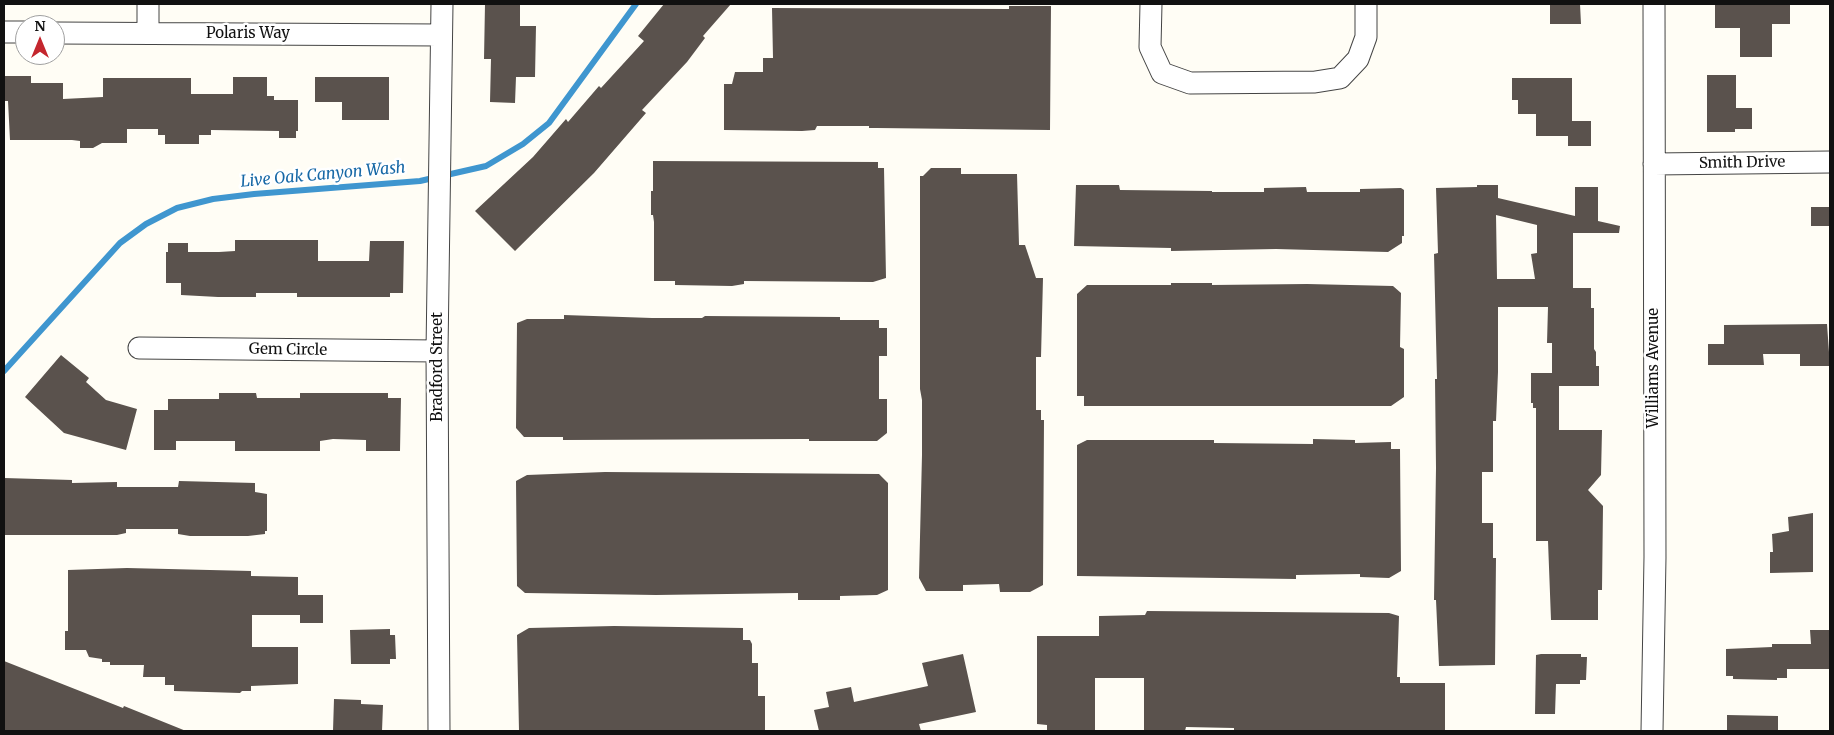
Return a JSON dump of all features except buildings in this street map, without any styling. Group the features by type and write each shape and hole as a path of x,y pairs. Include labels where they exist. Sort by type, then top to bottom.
{"street":[{"path":"148,4 148,33"},
{"name":"Bradford Street","path":"439,731 438,351 442,4"},
{"path":"1151,4 1150,47 1162,73 1190,83 1316,82 1340,78 1358,59 1366,37 1366,4"},
{"name":"Williams Avenue","path":"1652,731 1655,557 1654,4"},
{"name":"Polaris Way","path":"65,32 441,35"},
{"name":"Smith Drive","path":"1654,164 1830,162"},
{"name":"Gem Circle","path":"139,348 438,351"}],"waterway":[{"name":"Live Oak Canyon Wash","path":"4,371 120,243 146,224 177,208 213,199 254,194 420,181 486,166 523,144 549,123 636,4"}]}
